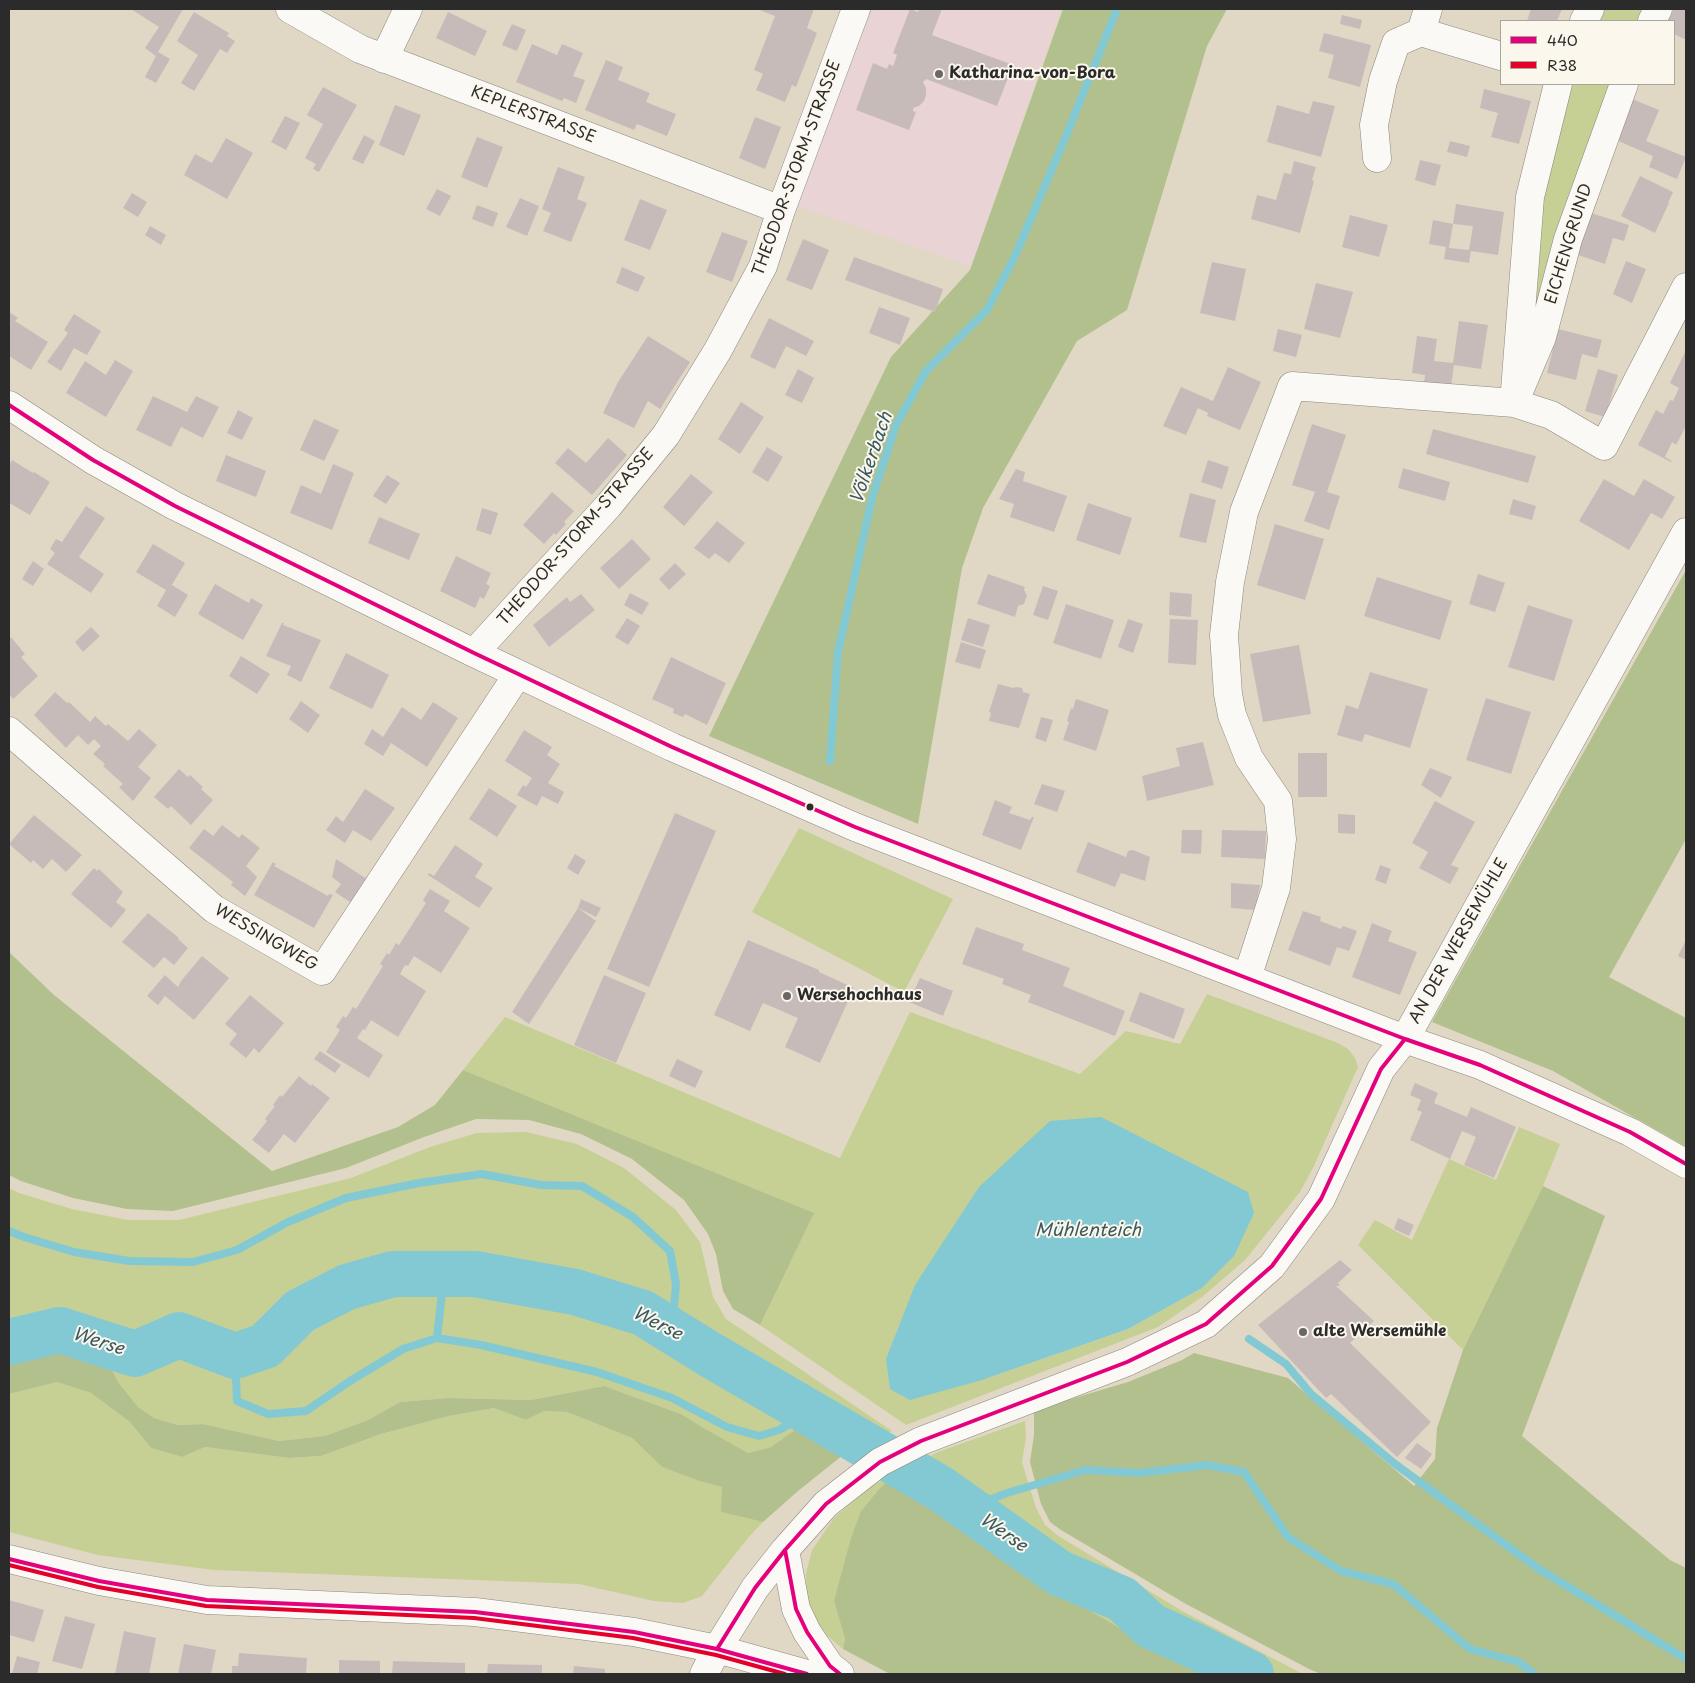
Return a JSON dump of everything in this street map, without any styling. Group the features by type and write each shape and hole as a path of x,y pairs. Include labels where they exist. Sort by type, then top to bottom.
{"street":[{"name":"KEPLERSTRASSE","path":"290,9 360,49 384,59 781,210"},
{"path":"384,59 408,9"},
{"name":"THEODOR-STORM-STRASSE","path":"474,653 609,505 666,435 718,350 763,266 781,210 856,9"},
{"path":"1377,158 1374,125 1383,81 1396,43 1425,20 1500,56"},
{"name":"EICHENGRUND","path":"1514,403 1530,198 1558,85"},
{"name":"EICHENGRUND","path":"1514,403 1542,337 1568,239 1624,85"},
{"path":"1247,978 1276,888 1282,839 1278,801 1249,758 1232,715 1228,694 1224,635 1230,582 1244,512 1292,386 1514,403 1551,415 1604,446 1686,287"},
{"path":"9,405 93,460 175,506 474,653 672,747 855,827 1405,1039 1489,1068 1630,1132 1686,1164"},
{"name":"AN DER WERSEMÜHLE","path":"704,1674 717,1649 755,1588 785,1550 826,1504 889,1457 921,1441 1127,1362 1206,1324 1272,1266 1321,1199 1381,1070 1405,1039 1686,532"},
{"name":"WESSINGWEG","path":"9,732 214,908 322,971 518,674"},
{"path":"785,1550 796,1609 806,1632 830,1666 840,1674"},
{"path":"9,1559 100,1581 207,1600 476,1612 634,1632 717,1649 807,1674"}],"shaded area":[{"path":"873,9 1061,9 971,266 794,205"}],"green space":[{"path":"1063,9 1227,9 1207,46 1127,310 1077,341 983,508 962,568 918,824 709,736 891,357 970,270"},
{"path":"1597,9 1653,9 1647,20 1592,20"},
{"path":"1570,85 1618,85 1541,323 1527,300 1542,185"},
{"path":"1686,570 1686,839 1609,977 1686,1018 1686,1147 1553,1071 1432,1022"},
{"path":"799,828 953,899 904,992 752,912"},
{"path":"9,952 54,995 272,1171 398,1127 435,1105 463,1070 814,1213 760,1325 733,1309 723,1291 716,1254 708,1234 684,1200 632,1159 581,1134 529,1120 476,1119 346,1168 173,1211 127,1209 73,1198 21,1181 9,1175"},
{"path":"1207,994 1338,1043 1348,1049 1355,1058 1358,1067 1313,1168 1300,1192 1245,1260 1202,1297 1158,1327 906,1425 760,1325 813,1213 463,1070 505,1017 840,1158 910,1012 1080,1074 1126,1031 1180,1044","holes":["1202,1288 1128,1329 982,1380"]},
{"path":"1519,1127 1560,1144 1543,1186 1463,1350 1358,1245 1375,1220 1412,1240 1449,1159 1496,1180"},
{"path":"526,1132 577,1144 624,1168 676,1210 700,1242 713,1297 726,1319 892,1431 853,1447 816,1427 803,1424 771,1447 748,1453 681,1414 604,1386 531,1400 448,1398 400,1402 368,1420 325,1436 279,1441 203,1424 178,1425 154,1418 138,1407 118,1382 110,1366 51,1339 9,1349 9,1188 19,1193 72,1209 128,1220 179,1220 351,1178 430,1147 477,1133"},
{"path":"1543,1186 1605,1216 1522,1436 1670,1560 1686,1568 1686,1674 1321,1674 1186,1604 1050,1522 1041,1504 1030,1462 1034,1435 1034,1410 1128,1382 1182,1360 1194,1353 1288,1378 1414,1486 1435,1459 1437,1428 1463,1350"},
{"path":"51,1339 75,1340 112,1357 110,1366 118,1382 138,1407 154,1418 178,1425 203,1424 279,1441 325,1436 368,1420 400,1402 448,1398 531,1400 604,1386 681,1414 748,1453 771,1447 803,1424 816,1427 853,1447 763,1522 721,1512 722,1487 699,1481 662,1467 632,1438 567,1412 544,1411 526,1420 494,1408 449,1416 381,1434 321,1456 289,1458 205,1447 182,1457 151,1448 130,1422 91,1393 57,1382 9,1394 9,1349"},
{"path":"57,1382 91,1393 130,1422 151,1448 182,1457 205,1447 289,1458 321,1456 381,1434 449,1416 494,1408 526,1420 544,1411 567,1412 632,1438 662,1467 699,1481 723,1487 722,1512 763,1522 702,1596 683,1603 654,1601 579,1584 214,1570 98,1555 9,1532 9,1394"},
{"path":"1025,1421 1026,1437 1022,1462 1036,1508 1045,1525 1057,1535 1182,1611 1303,1674 1199,1674 1039,1581 946,1513 923,1499 914,1483 896,1472 938,1452"},
{"path":"896,1472 861,1511 834,1601 845,1639 843,1649 823,1632 807,1605 806,1573 812,1550 834,1518 870,1487"},
{"path":"896,1472 914,1483 923,1499 946,1513 1039,1581 1199,1674 890,1674 843,1649 845,1639 834,1601 851,1538 861,1511"}],"water":[{"name":"Mühlenteich","path":"1101,1117 1248,1192 1254,1213 1234,1256 1202,1288 1128,1329 982,1380 910,1400 890,1389 886,1359 915,1285 979,1187 1050,1121"}],"building":[{"path":"131,9 183,9 158,52 170,59 156,83 145,77 156,56 145,48 159,27"},
{"path":"757,9 814,9 807,28 817,33 796,87 792,85 785,102 756,90 763,74 754,70 775,16"},
{"name":"Katharina-von-Bora","path":"910,9 918,12 919,9 942,9 932,35 1013,65 997,106 926,79 923,82 926,88 924,101 919,106 913,108 913,111 916,112 909,130 856,110 873,63 887,69 889,64 893,66 897,55 893,53"},
{"path":"1531,9 1562,9 1557,20 1527,20"},
{"path":"1674,9 1686,9 1686,40 1675,34 1675,20 1668,20"},
{"path":"194,12 229,33 227,36 235,41 227,53 220,49 194,91 181,83 198,55 177,41"},
{"path":"448,12 487,31 475,56 436,38"},
{"path":"1342,15 1362,20 1360,29 1340,24"},
{"path":"512,24 526,30 517,51 502,45"},
{"path":"1324,33 1371,45 1360,87 1328,78 1334,55 1319,51"},
{"path":"532,44 557,55 562,44 583,53 573,76 585,80 576,103 564,98 562,101 516,82"},
{"path":"606,60 623,67 618,80 650,93 646,102 676,114 667,136 637,124 634,130 585,110"},
{"path":"323,87 357,105 319,172 313,169 316,164 305,158 323,124 307,115"},
{"path":"1484,89 1531,101 1519,144 1491,137 1498,113 1480,108"},
{"path":"1632,99 1659,110 1646,141 1686,157 1677,179 1649,167 1653,156 1616,140"},
{"path":"1313,101 1335,106 1321,157 1267,142 1277,105 1309,114"},
{"path":"395,105 421,115 404,156 379,145"},
{"path":"285,116 300,123 286,150 271,142"},
{"path":"755,117 781,127 765,169 739,158"},
{"path":"364,135 375,141 363,164 352,159"},
{"path":"477,137 503,147 487,188 461,177"},
{"path":"226,138 253,153 227,199 184,175 195,154 212,163"},
{"path":"1450,141 1470,146 1467,157 1447,152"},
{"path":"1420,160 1441,165 1435,186 1415,180"},
{"path":"1294,161 1316,167 1300,233 1251,219 1257,195 1276,200 1284,173 1291,174"},
{"path":"558,167 585,177 577,199 587,203 571,242 543,231 551,213 542,209"},
{"path":"1640,176 1673,192 1655,233 1621,216"},
{"path":"437,189 451,196 440,216 426,209"},
{"path":"132,193 147,202 138,217 123,208"},
{"path":"520,198 539,206 527,236 506,227"},
{"path":"640,199 667,210 650,250 624,240"},
{"path":"1456,204 1504,212 1498,255 1471,251 1469,263 1444,259 1446,247 1429,244 1433,220 1453,224","holes":["1453,224 1473,226 1469,250 1449,248"]},
{"path":"477,205 498,213 493,227 472,219"},
{"path":"1591,213 1629,225 1624,241 1613,238 1605,264 1578,255"},
{"path":"1350,215 1388,225 1379,257 1342,247"},
{"path":"150,226 166,235 161,245 145,235"},
{"path":"722,232 748,241 732,282 706,272"},
{"path":"803,239 829,250 812,290 786,280"},
{"path":"854,257 943,289 935,312 845,280"},
{"path":"1626,261 1646,269 1632,303 1613,294"},
{"path":"1212,262 1246,269 1235,321 1200,313"},
{"path":"622,267 645,277 638,292 616,283"},
{"path":"1316,283 1353,292 1340,338 1304,329"},
{"path":"879,307 910,318 900,345 869,333"},
{"path":"9,312 18,318 15,321 48,342 31,370 9,356"},
{"path":"74,314 101,331 87,355 74,348 61,371 47,362 68,333 64,330"},
{"path":"769,318 814,341 806,356 786,346 775,369 750,357"},
{"path":"1459,321 1488,325 1481,369 1454,365 1451,386 1424,383 1425,375 1412,373 1417,336 1437,339 1434,361 1453,363"},
{"path":"1278,329 1302,335 1296,357 1273,351"},
{"path":"1558,329 1602,340 1597,358 1582,354 1576,380 1547,373"},
{"path":"648,336 690,362 660,409 648,401 634,428 603,413 618,382"},
{"path":"1686,350 1686,426 1676,445 1672,442 1665,457 1671,462 1638,445 1656,410 1663,414 1670,400 1673,401 1679,388 1670,383"},
{"path":"115,360 133,371 106,417 66,393 85,361 106,375"},
{"path":"1228,367 1261,382 1240,430 1207,416 1208,413 1198,408 1186,435 1163,426 1181,387 1213,401"},
{"path":"798,369 814,378 802,403 785,395"},
{"path":"1598,369 1618,375 1605,417 1585,411"},
{"path":"153,396 187,412 196,396 219,407 203,438 181,427 171,447 136,430"},
{"path":"741,402 764,417 740,454 718,439"},
{"path":"238,410 253,418 242,440 227,433"},
{"path":"314,419 339,430 324,461 300,450"},
{"path":"1312,424 1346,435 1327,492 1340,496 1329,530 1304,521 1315,492 1292,485"},
{"path":"1433,429 1536,456 1528,483 1426,454"},
{"path":"608,438 627,455 592,495 555,463 568,448 586,463"},
{"path":"767,447 783,457 768,482 752,472"},
{"path":"226,455 266,471 256,497 216,481"},
{"path":"12,460 50,482 30,515 9,503 9,465"},
{"path":"1208,460 1229,467 1222,489 1201,482"},
{"path":"333,464 354,473 332,530 290,513 301,485 321,494"},
{"path":"1403,468 1450,482 1445,501 1398,488"},
{"path":"1016,469 1025,472 1023,481 1067,496 1054,532 1010,517 1014,504 999,499"},
{"path":"691,474 713,492 684,526 663,507"},
{"path":"387,475 400,483 386,504 373,496"},
{"path":"1604,479 1634,496 1644,479 1675,497 1662,519 1651,513 1629,550 1579,521"},
{"path":"552,492 574,511 556,535 554,533 544,544 523,525"},
{"path":"1190,493 1216,500 1206,543 1179,537"},
{"path":"1513,499 1536,506 1532,520 1509,514"},
{"path":"1088,503 1132,518 1120,555 1076,540"},
{"path":"86,506 105,518 79,557 104,574 91,593 47,564 55,553 50,549 56,539 62,542"},
{"path":"482,508 498,513 491,535 476,530"},
{"path":"379,517 420,534 409,560 368,543"},
{"path":"717,521 745,543 729,563 715,553 709,559 694,548"},
{"path":"1275,524 1324,539 1305,600 1257,585"},
{"path":"632,539 651,559 619,589 600,568"},
{"path":"153,544 185,563 172,585 188,595 175,617 157,606 166,590 136,572"},
{"path":"456,556 491,573 486,584 490,586 484,599 480,597 475,608 440,591"},
{"path":"33,561 44,569 33,586 22,579"},
{"path":"675,563 686,574 669,590 659,579"},
{"path":"988,574 1025,587 1024,590 1027,595 1024,604 1018,606 1015,617 977,604"},
{"path":"1478,574 1505,583 1495,612 1469,604"},
{"path":"1377,577 1452,601 1440,640 1364,616"},
{"path":"215,584 249,603 251,598 263,605 243,640 198,614"},
{"path":"1043,586 1058,591 1048,620 1033,615"},
{"path":"1170,592 1192,594 1191,617 1169,615"},
{"path":"630,593 649,603 642,615 624,605"},
{"path":"581,594 595,610 549,647 533,625 567,597 570,602"},
{"path":"1066,604 1114,620 1101,659 1053,643"},
{"path":"1528,605 1573,620 1554,681 1508,667"},
{"path":"627,618 640,626 628,645 615,637"},
{"path":"968,618 990,625 983,647 961,640"},
{"path":"1128,619 1143,624 1133,653 1118,647"},
{"path":"1170,619 1198,620 1196,665 1168,663"},
{"path":"282,623 321,640 301,682 287,675 291,666 266,656"},
{"path":"91,627 100,636 83,652 75,642"},
{"path":"11,637 25,654 21,657 38,676 13,699 9,694 9,641"},
{"path":"961,642 986,650 980,669 955,662"},
{"path":"1299,645 1311,714 1263,722 1250,654"},
{"path":"346,653 389,675 372,709 329,688"},
{"path":"241,656 270,674 257,694 229,676"},
{"path":"671,657 726,683 707,725 685,714 683,717 673,713 674,709 652,699"},
{"path":"1370,672 1428,689 1410,748 1365,734 1362,742 1337,735 1346,705 1358,709"},
{"path":"998,684 1022,688 1023,692 1030,694 1019,728 989,721 991,713 989,712"},
{"path":"55,692 67,703 69,702 90,722 95,716 128,741 139,729 157,745 138,767 151,778 133,801 119,787 123,784 93,754 101,746 94,739 88,745 78,735 66,748 34,715"},
{"path":"1486,698 1531,712 1511,774 1466,760"},
{"path":"1076,699 1109,710 1096,751 1063,740 1071,708 1073,709"},
{"path":"301,701 320,715 308,733 289,719"},
{"path":"433,702 458,718 427,767 391,743 383,756 364,744 372,729 383,737 402,707 421,720"},
{"path":"1041,717 1053,720 1046,742 1035,738"},
{"path":"524,730 552,747 547,755 560,764 548,783 564,792 558,804 542,796 537,806 517,795 523,785 526,787 532,778 505,761"},
{"path":"1203,742 1214,785 1147,801 1142,776 1180,766 1176,748"},
{"path":"1298,753 1327,753 1327,797 1298,797"},
{"path":"1430,768 1452,777 1441,798 1421,785"},
{"path":"179,769 188,777 190,775 213,800 191,825 171,806 168,809 154,797"},
{"path":"1042,784 1065,791 1057,812 1034,804"},
{"path":"489,788 517,806 497,837 469,819"},
{"path":"365,789 395,808 371,841 353,830 345,843 326,830 336,816 343,822"},
{"path":"995,800 1012,807 1009,813 1030,820 1034,817 1021,850 982,835"},
{"path":"1435,801 1475,822 1451,865 1459,868 1450,884 1419,868 1428,852 1412,843"},
{"path":"675,813 716,831 649,987 607,969"},
{"path":"1338,814 1355,815 1355,834 1338,833"},
{"path":"34,815 82,855 66,872 52,859 43,869 33,860 31,863 9,844"},
{"path":"222,825 239,838 242,834 260,848 246,866 257,877 245,896 231,885 233,882 189,848 204,829 213,836"},
{"path":"1182,830 1202,830 1201,854 1181,853"},
{"path":"1222,830 1266,831 1265,859 1221,857"},
{"path":"1088,842 1126,857 1128,851 1133,850 1150,857 1145,881 1121,873 1115,887 1076,872"},
{"path":"455,845 483,864 475,877 493,888 479,908 428,875 429,873 434,876"},
{"path":"575,854 586,861 578,875 567,868"},
{"path":"336,859 370,881 353,904 335,892 341,884 332,877"},
{"path":"273,862 276,864 274,866 328,896 329,894 333,895 314,928 254,895"},
{"path":"1380,865 1391,869 1386,884 1375,880"},
{"path":"94,868 97,871 99,869 123,892 116,902 126,910 111,928 71,894"},
{"path":"1231,883 1260,885 1255,910 1231,908"},
{"path":"430,889 450,901 444,911 470,928 441,973 414,956 408,966 405,965 400,974 426,991 398,1037 371,1020 357,1038 383,1055 369,1078 326,1052 340,1030 336,1027 343,1016 346,1018 353,1007 356,1009 383,966 380,964 387,953 389,955 396,943 399,945 426,903 423,900"},
{"path":"581,899 601,908 596,917 578,908"},
{"path":"578,908 596,921 529,1024 512,1012"},
{"path":"1303,911 1321,917 1320,921 1341,929 1343,926 1357,931 1349,951 1337,947 1330,966 1288,950"},
{"path":"148,913 179,938 188,948 174,965 164,957 154,968 122,942"},
{"path":"1372,923 1392,931 1388,941 1417,952 1400,995 1352,977"},
{"path":"976,927 1024,944 1022,950 1070,968 1063,986 1125,1011 1115,1036 1028,1002 1031,995 1002,984 1004,979 962,964"},
{"name":"Wersehochhaus","path":"748,940 819,970 819,972 854,988 820,1063 785,1047 798,1018 763,1003 750,1031 714,1015"},
{"path":"1686,940 1686,960 1678,956"},
{"path":"202,956 229,978 194,1020 165,996 158,1005 147,996 165,975 178,987"},
{"path":"604,975 646,993 616,1063 574,1045"},
{"path":"920,978 953,991 943,1016 909,1002"},
{"path":"1140,992 1185,1009 1174,1039 1129,1021"},
{"path":"250,995 284,1023 259,1053 254,1048 246,1058 229,1044 237,1034 225,1024"},
{"path":"320,1051 341,1065 335,1073 314,1059"},
{"path":"677,1059 703,1071 695,1088 669,1076"},
{"path":"299,1076 330,1098 295,1143 284,1134 269,1153 252,1140 267,1121 265,1119 275,1106 273,1105 280,1095 282,1097"},
{"path":"1415,1083 1438,1093 1434,1103 1467,1117 1471,1107 1516,1127 1494,1178 1464,1165 1476,1137 1462,1131 1450,1159 1410,1140 1422,1112 1417,1110 1421,1100 1410,1095"},
{"path":"1398,1218 1414,1225 1409,1236 1394,1229"},
{"path":"1340,1260 1352,1270 1338,1283 1340,1285 1336,1286 1374,1321 1350,1343 1431,1422 1397,1457 1331,1394 1326,1398 1258,1325"},
{"path":"1417,1443 1432,1454 1421,1469 1405,1458"},
{"path":"9,1600 44,1610 34,1642 9,1635"},
{"path":"65,1616 95,1624 82,1669 52,1661"},
{"path":"124,1631 156,1638 149,1674 115,1674"},
{"path":"184,1644 216,1650 211,1674 178,1674"},
{"path":"239,1653 307,1658 306,1674 232,1674 232,1666 238,1666"},
{"path":"17,1656 40,1662 37,1674 12,1674"},
{"path":"339,1660 380,1661 380,1674 339,1674"},
{"path":"393,1661 465,1663 465,1674 392,1674"},
{"path":"488,1664 542,1665 542,1674 487,1674"},
{"path":"574,1666 605,1669 605,1674 573,1674"}],"waterway":[{"name":"Völkerbach","path":"830,761 838,652 872,498 896,425 926,371 987,310 1014,258 1117,9"},
{"path":"9,1231 74,1252 129,1261 193,1262 237,1250 288,1222 346,1198 419,1183 482,1174 541,1185 582,1186 633,1217 670,1251 676,1284 672,1331"},
{"name":"Werse","path":"9,1342 60,1330 135,1354 179,1335 235,1356 265,1346 300,1311 347,1287 393,1274 475,1274 575,1292 643,1313 709,1354 941,1489 1059,1573 1122,1599 1151,1626 1251,1674"},
{"path":"235,1356 237,1401 268,1414 306,1411 350,1381 403,1349 437,1338 444,1274"},
{"path":"437,1338 481,1345 597,1372 672,1398 727,1427 759,1436 779,1430 810,1412"},
{"path":"1249,1339 1286,1364 1311,1394 1395,1464 1539,1569 1686,1659"},
{"path":"969,1508 1007,1493 1085,1470 1140,1473 1207,1465 1244,1472 1288,1537 1341,1571 1393,1584 1470,1649 1519,1662 1534,1674"}],"transit line":[{"name":"440","path":"9,405 93,460 175,506 474,653 672,747 855,827 1405,1039 1480,1065 1630,1132 1686,1164"},
{"name":"440","path":"717,1649 755,1588 785,1550 826,1504 880,1462 921,1441 1127,1362 1206,1324 1272,1266 1321,1199 1381,1069 1405,1039"},
{"name":"440","path":"785,1550 796,1609 807,1632 830,1666 840,1674"},
{"name":"440","path":"9,1559 99,1581 207,1600 475,1612 634,1632 717,1649 807,1674"},
{"name":"R38","path":"9,1565 98,1587 206,1606 474,1618 633,1638 716,1655 785,1674"}],"place":[{"name":"Katharina-von-Bora","path":"939,74"},
{"name":"Wersehochhaus","path":"787,996"},
{"name":"alte Wersemühle","path":"1303,1332"}]}
